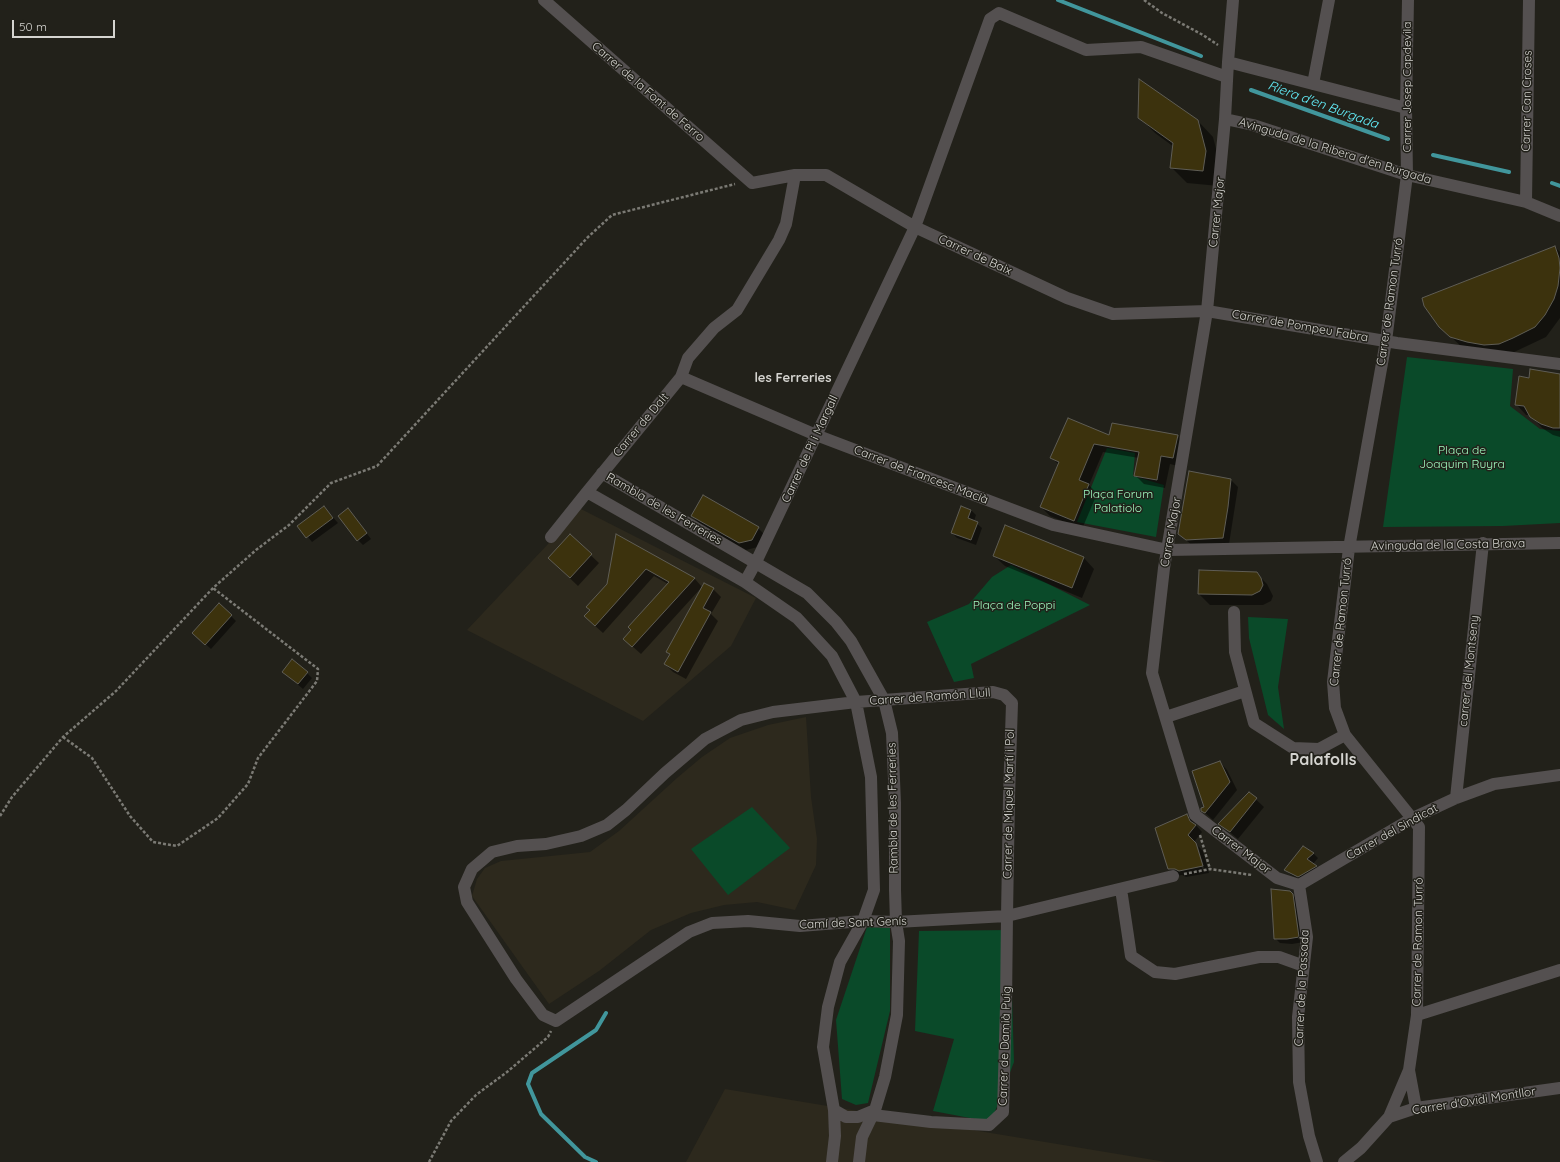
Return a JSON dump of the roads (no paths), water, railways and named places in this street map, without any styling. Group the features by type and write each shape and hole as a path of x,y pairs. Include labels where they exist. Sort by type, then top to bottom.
{"street":[{"name":"Carrer de la Font de Ferro","path":"544,0 750,182"},
{"name":"Carrer Major","path":"1233,0 1228,57 1226,119 1207,311 1164,568 1152,673 1194,815 1277,878 1299,885"},
{"path":"1313,84 1329,0"},
{"name":"Carrer Josep Capdevila","path":"1407,175 1406,108 1408,0"},
{"name":"Carrer Can Croses","path":"1526,202 1529,0"},
{"name":"Carrer de Pi i Margall","path":"745,582 756,562 915,227 990,19 999,13 1086,50 1141,47 1227,77"},
{"path":"1228,57 1313,84 1406,108"},
{"name":"Avinguda de la Ribera d'en Burgada","path":"1226,119 1253,125 1407,175 1526,202 1560,216"},
{"name":"Carrer de Baix","path":"750,182 795,175 826,176 915,227 1067,298 1113,314 1207,311"},
{"name":"Carrer de Dalt","path":"602,473 681,377 688,358 714,328 737,310 779,240 786,224 795,175"},
{"name":"Carrer de Ramon Turró","path":"1344,1162 1361,1148 1389,1117 1409,1070 1417,1015 1419,827 1345,734 1335,708 1333,682 1349,548 1386,341 1407,175"},
{"name":"Carrer de Pompeu Fabra","path":"1207,311 1386,341 1560,364"},
{"name":"Carrer de Francesc Macià","path":"681,377 816,435 1053,525 1168,550"},
{"name":"Rambla de les Ferreries","path":"832,1162 835,1136 834,1110 823,1047 828,1007 840,962 863,921 874,890 871,777 856,702 832,656 797,618 745,582 587,492 602,473 807,593 836,622 851,641 884,700 892,733 896,803 896,922 899,941 897,1015 884,1076 874,1112 862,1137 859,1162"},
{"path":"551,537 587,492"},
{"name":"Avinguda de la Costa Brava","path":"1168,550 1349,548 1483,543 1560,543"},
{"name":"carrer del Montseny","path":"1456,798 1483,543"},
{"path":"1234,612 1235,652 1254,723 1293,748 1319,749 1345,734"},
{"path":"1166,717 1245,691"},
{"name":"Carrer de Ramón Llull","path":"556,1021 543,1015 516,979 467,902 464,887 472,869 492,852 517,846 546,844 581,836 607,825 626,810 665,773 705,739 741,720 773,712 856,702 993,692 1004,695"},
{"name":"Carrer de Miquel Martí i Pol","path":"1004,695 1012,704 1007,916"},
{"name":"Carrer del Sindicat","path":"1299,885 1413,818 1456,798 1494,784 1560,775"},
{"name":"Camí de Sant Genís","path":"556,1021 689,932 712,922 748,921 800,926 863,921 896,922 1007,916 1173,876"},
{"name":"Carrer de la Passada","path":"1299,885 1307,937 1298,1017 1299,1082 1309,1136 1317,1162"},
{"path":"1121,889 1130,956 1155,972 1175,974 1259,957 1279,957 1304,966"},
{"name":"Carrer de Damià Puig","path":"874,1112 931,1122 989,1125 1003,1112 1007,916"},
{"path":"1417,1015 1560,970"},
{"name":"Carrer de Ramon Turró","path":"1409,1070 1416,1108"},
{"name":"Carrer d'Ovidi Montllor","path":"1389,1117 1416,1108 1560,1088"},
{"path":"834,1110 846,1117 858,1117 874,1112"},
{"name":"Carrer de Ramon Turró","path":"1358,1162 1361,1148"}],"waterway":[{"name":"Riera d'en Burgada","path":"1058,0 1201,56"},
{"name":"Riera d'en Burgada","path":"1251,90 1388,139"},
{"name":"Riera d'en Burgada","path":"1433,155 1509,172"},
{"name":"Riera d'en Burgada","path":"1552,183 1560,186"},
{"path":"596,1162 585,1157 541,1114 528,1084 532,1073 596,1030 606,1013"}],"district":[{"name":"les Ferreries","path":"793,378"},
{"name":"Palafolls","path":"1323,760"}],"park label":[{"name":"Plaça de Joaquim Ruyra","path":"1462,457"},
{"name":"Plaça Forum Palatiolo","path":"1118,501"},
{"name":"Plaça de Poppi","path":"1014,605"}]}
